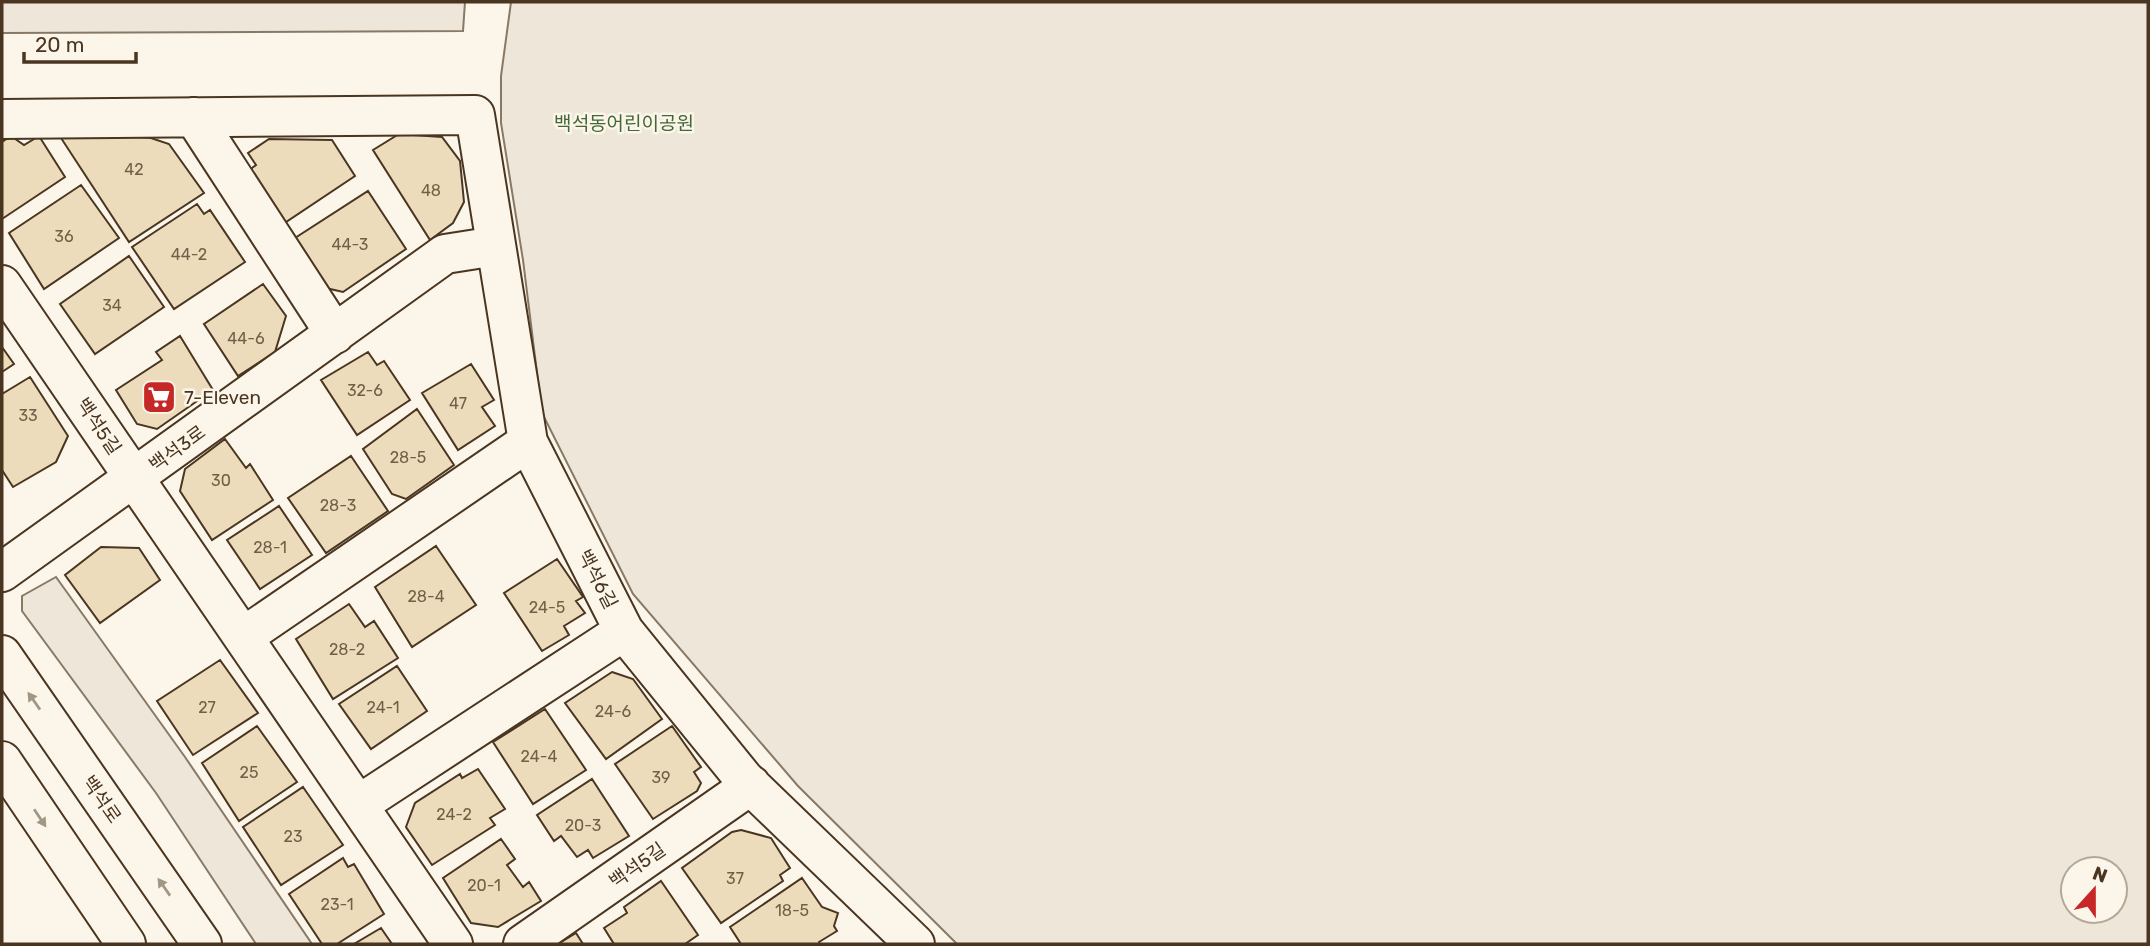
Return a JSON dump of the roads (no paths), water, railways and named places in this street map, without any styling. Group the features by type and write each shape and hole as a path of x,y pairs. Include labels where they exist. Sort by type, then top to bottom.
{"street":[{"name":"백석6길","path":"194,117 475,115 528,442 624,631 751,785 898,939"},
{"path":"2,119 194,117 335,334"},
{"name":"백석3로","path":"2,572 445,254 496,246"},
{"name":"백석5길","path":"2,285 453,944"},
{"path":"243,638 528,442"},
{"path":"358,806 624,631"},
{"name":"백석로","path":"2,655 202,944"},
{"path":"2,761 125,944"},
{"name":"백석5길","path":"523,944 751,785"}],"place":[{"name":"7-Eleven","path":"159,397"}],"park label":[{"name":"백석동어린이공원","path":"624,123"}]}
